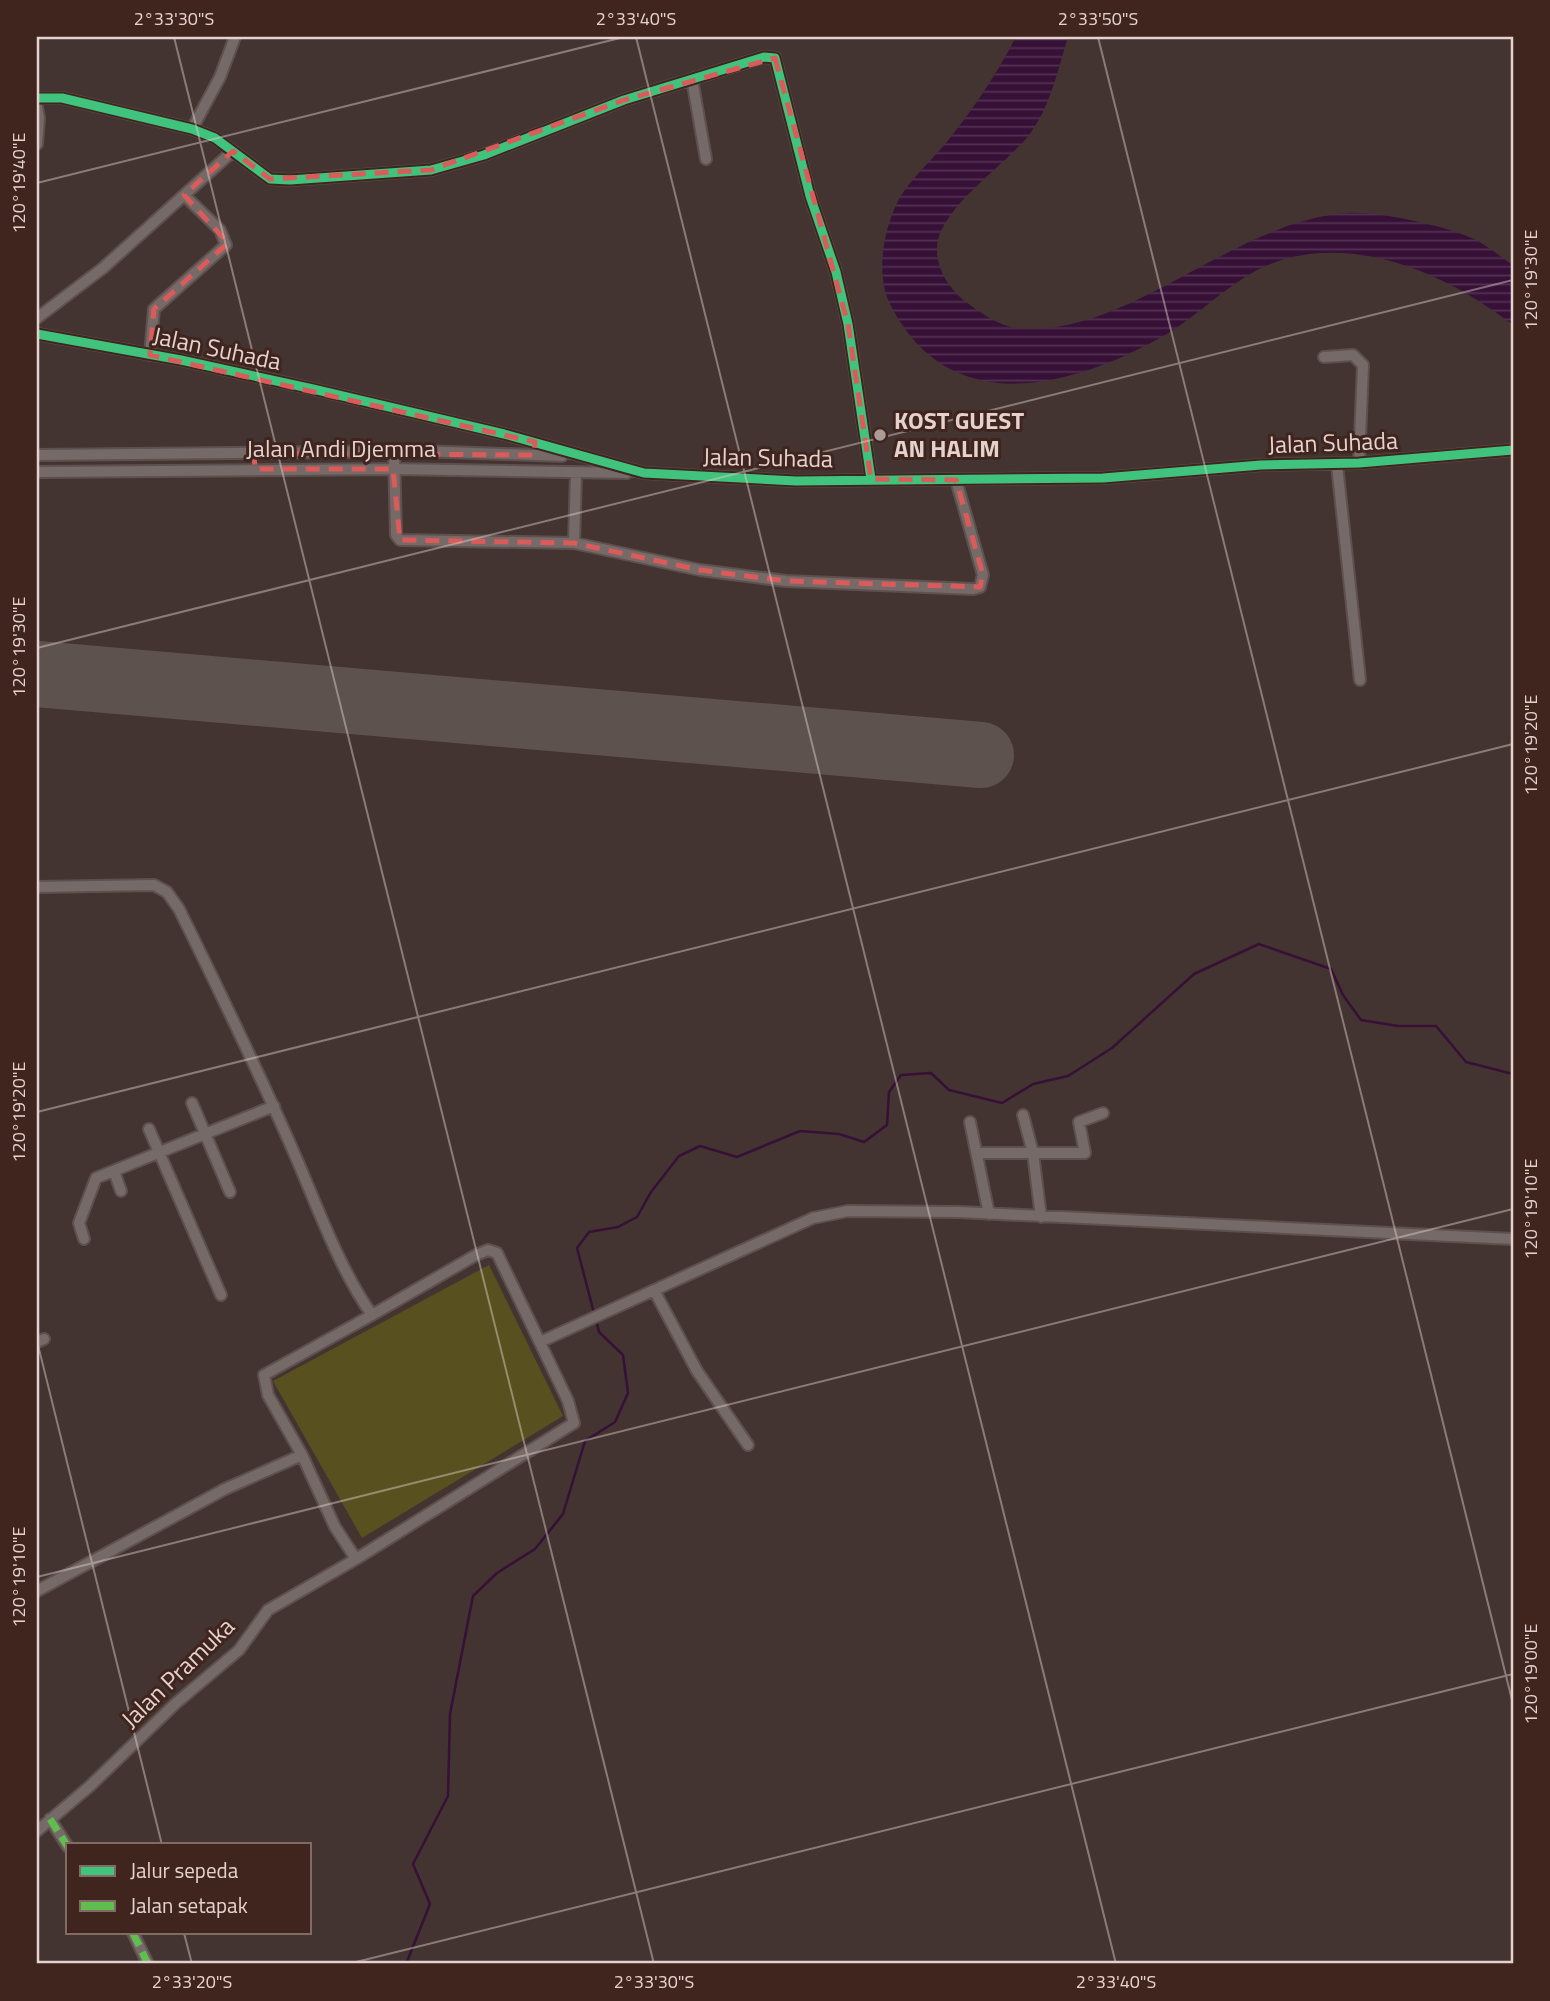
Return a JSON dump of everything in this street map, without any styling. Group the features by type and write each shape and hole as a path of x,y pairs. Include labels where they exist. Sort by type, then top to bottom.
{"street":[{"path":"192,129 220,77 235,37"},
{"path":"37,98 62,98 192,129 233,151 270,178 431,170 484,155 554,126 692,79 764,57 775,58 810,196 836,272 849,324 872,479"},
{"path":"692,79 706,159"},
{"path":"37,107 37,144"},
{"path":"37,318 103,268 233,151"},
{"path":"150,355 154,309 226,245 220,230 184,195"},
{"name":"Jalan Suhada","path":"37,334 150,355 462,423 574,456 644,473 796,481 1103,478 1261,465 1336,465 1513,450"},
{"path":"1324,356 1353,355 1363,365 1359,463"},
{"path":"394,451 396,535 400,540 574,543 700,570 786,581 973,589 980,587 983,575 956,481"},
{"name":"Jalan Andi Djemma","path":"37,455 394,451 574,456"},
{"path":"254,453 255,469"},
{"path":"1336,465 1360,680"},
{"name":"Jalan Andi Djemma","path":"37,472 393,469 644,473"},
{"path":"574,543 576,474"},
{"path":"37,887 154,885 167,892 179,909 274,1106 347,1271 372,1315"},
{"path":"192,1103 230,1192"},
{"path":"84,1239 79,1223 96,1178 274,1106"},
{"path":"977,1153 1085,1153 1079,1122 1103,1113"},
{"path":"1023,1115 1033,1153 1041,1217"},
{"path":"970,1122 989,1214"},
{"path":"149,1129 221,1295"},
{"path":"114,1171 121,1191"},
{"path":"356,1559 335,1527 302,1455 268,1395 264,1375 488,1250 496,1253 540,1342 813,1218 848,1211 989,1214 1513,1239"},
{"path":"654,1290 697,1371 748,1445"},
{"name":"Jalan Pramuka","path":"37,1831 90,1786 175,1704 239,1650 268,1610 356,1559 574,1423 568,1401 540,1342"},
{"path":"37,1591 225,1489 302,1455"},
{"path":"50,1819 66,1844"},
{"path":"133,1934 148,1964"}],"highlighted area":[{"path":"775,58 848,324 871,479 956,480 983,575 980,587 786,581 700,570 574,543 400,540 393,469 255,469 254,453 534,455 535,442 150,355 154,309 228,243 184,195 233,151 270,179 431,170 624,100"}],"shaded area":[{"path":"1016,37 1068,37 1048,101 1029,135 974,188 948,218 940,233 937,248 939,264 950,285 966,302 990,318 1017,328 1058,327 1099,316 1264,235 1306,220 1362,213 1396,217 1451,230 1478,241 1513,265 1513,325 1466,293 1412,268 1384,259 1326,253 1297,256 1258,270 1158,339 1123,357 1086,371 1049,380 1012,384 977,379 944,366 915,342 891,306 883,281 885,238 893,211 904,191 970,111"},
{"path":"489,1265 563,1416 362,1538 273,1381"}],"waterway":[{"path":"594,1313 577,1248 589,1232 618,1227 637,1217 651,1192 679,1156 700,1146 737,1157 800,1131 839,1134 864,1142 887,1125 889,1092 901,1075 931,1073 949,1090 1002,1103 1033,1084 1068,1076 1112,1048 1194,974 1259,944 1331,969 1343,995 1361,1020 1398,1026 1436,1026 1466,1062 1513,1074"},
{"path":"406,1964 430,1904 413,1864 448,1796 450,1714 473,1596 497,1573 535,1549 563,1514 585,1441 615,1422 628,1393 623,1355 599,1332 596,1320"}],"runway":[{"path":"37,674 981,755"}],"marked path":[{"path":"50,1819 66,1844"},
{"path":"133,1934 148,1964"}],"cycle path":[{"path":"37,98 62,98 192,129 215,138 270,179 290,180 431,170 484,155 624,100 764,57 775,58 810,196 836,272 848,324 871,479"},
{"path":"37,334 181,360 313,389 504,434 644,473 796,481 1103,478 1261,465 1359,463 1513,450"}],"place":[{"name":"KOST GUEST AN HALIM","path":"880,435"}]}
